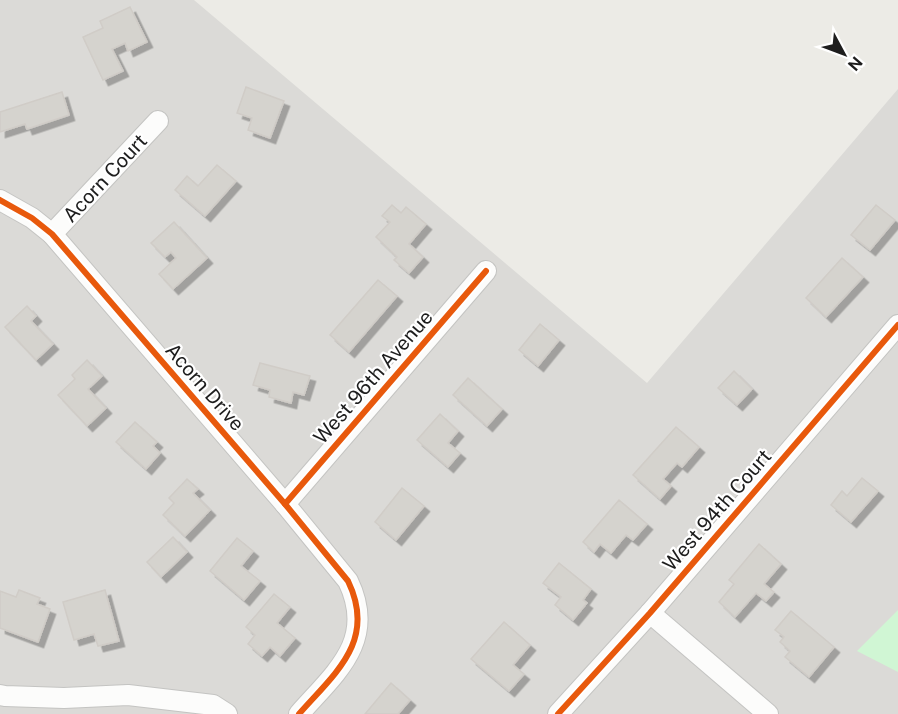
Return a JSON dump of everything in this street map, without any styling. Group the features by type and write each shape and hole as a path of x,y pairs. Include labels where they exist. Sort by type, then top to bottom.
{"street":[{"name":"Acorn Court","path":"52,234 158,121"},
{"name":"Acorn Drive","path":"0,200 32,218 52,234 285,504 348,581 353,593 357,618 354,643 339,668 299,714"},
{"name":"West 96th Avenue","path":"285,504 486,271"},
{"name":"West 94th Court","path":"558,714 650,613 898,325"},
{"path":"650,613 768,714"},
{"path":"0,694 64,698 128,695 213,705 227,714"}],"shaded area":[{"path":"0,0 194,0 647,383 898,89 898,714 0,714"}],"green space":[{"path":"898,610 898,672 857,651"}],"building":[{"path":"130,7 147,42 128,51 125,43 112,49 123,71 103,80 83,37 103,28 100,21"},
{"path":"246,87 284,101 270,138 248,130 252,118 237,113"},
{"path":"62,92 69,115 27,129 25,124 0,132 0,112"},
{"path":"217,165 236,181 205,216 175,190 187,176 198,186"},
{"path":"392,205 401,213 406,207 426,224 409,244 423,257 409,273 394,260 397,257 376,237 390,222 382,216"},
{"path":"876,205 895,220 870,250 851,235"},
{"path":"174,222 207,258 173,289 159,274 176,258 171,252 165,257 151,243"},
{"path":"842,258 863,277 826,317 806,298"},
{"path":"378,280 397,296 349,352 330,335"},
{"path":"27,306 36,316 31,321 53,344 36,360 5,327"},
{"path":"540,324 559,340 538,366 519,350"},
{"path":"87,360 102,376 88,389 106,408 87,426 58,395 75,379 72,375"},
{"path":"260,363 310,376 304,395 293,392 291,403 269,397 270,390 253,385"},
{"path":"734,371 752,389 737,405 718,388"},
{"path":"468,378 502,409 487,426 453,395"},
{"path":"440,414 458,431 448,443 460,453 448,467 417,440"},
{"path":"135,422 157,442 153,446 160,453 146,469 116,442"},
{"path":"676,427 699,447 682,467 677,463 663,479 671,486 660,499 633,475"},
{"path":"862,478 878,491 851,522 831,505 842,491 847,496"},
{"path":"187,479 198,489 193,493 210,510 185,536 163,515 174,503 169,498"},
{"path":"402,488 424,506 396,540 375,522"},
{"path":"619,500 647,524 633,540 626,535 611,553 600,544 594,552 583,542"},
{"path":"173,537 187,552 161,577 147,562"},
{"path":"237,538 253,551 241,566 260,581 244,600 210,571"},
{"path":"759,544 781,564 764,584 774,592 766,601 756,593 735,617 719,602 734,584 729,580"},
{"path":"559,563 591,589 583,600 587,603 573,620 555,605 561,597 543,583"},
{"path":"19,590 40,598 37,604 50,609 38,642 0,628 0,591 16,597"},
{"path":"105,590 119,641 98,646 94,634 74,640 63,602"},
{"path":"274,594 290,607 277,623 295,638 280,656 270,647 262,656 248,644 255,635 246,627"},
{"path":"791,611 834,647 809,677 785,657 790,651 780,642 784,637 775,630"},
{"path":"504,622 530,645 513,665 524,674 509,691 471,659"},
{"path":"391,683 410,700 398,714 365,714"}],"cycle path":[{"path":"0,200 32,218 52,234 285,504 348,581 356,602 358,621 355,639 338,670 299,714"},
{"path":"285,504 486,271"},
{"path":"558,714 650,613 898,325"}]}
